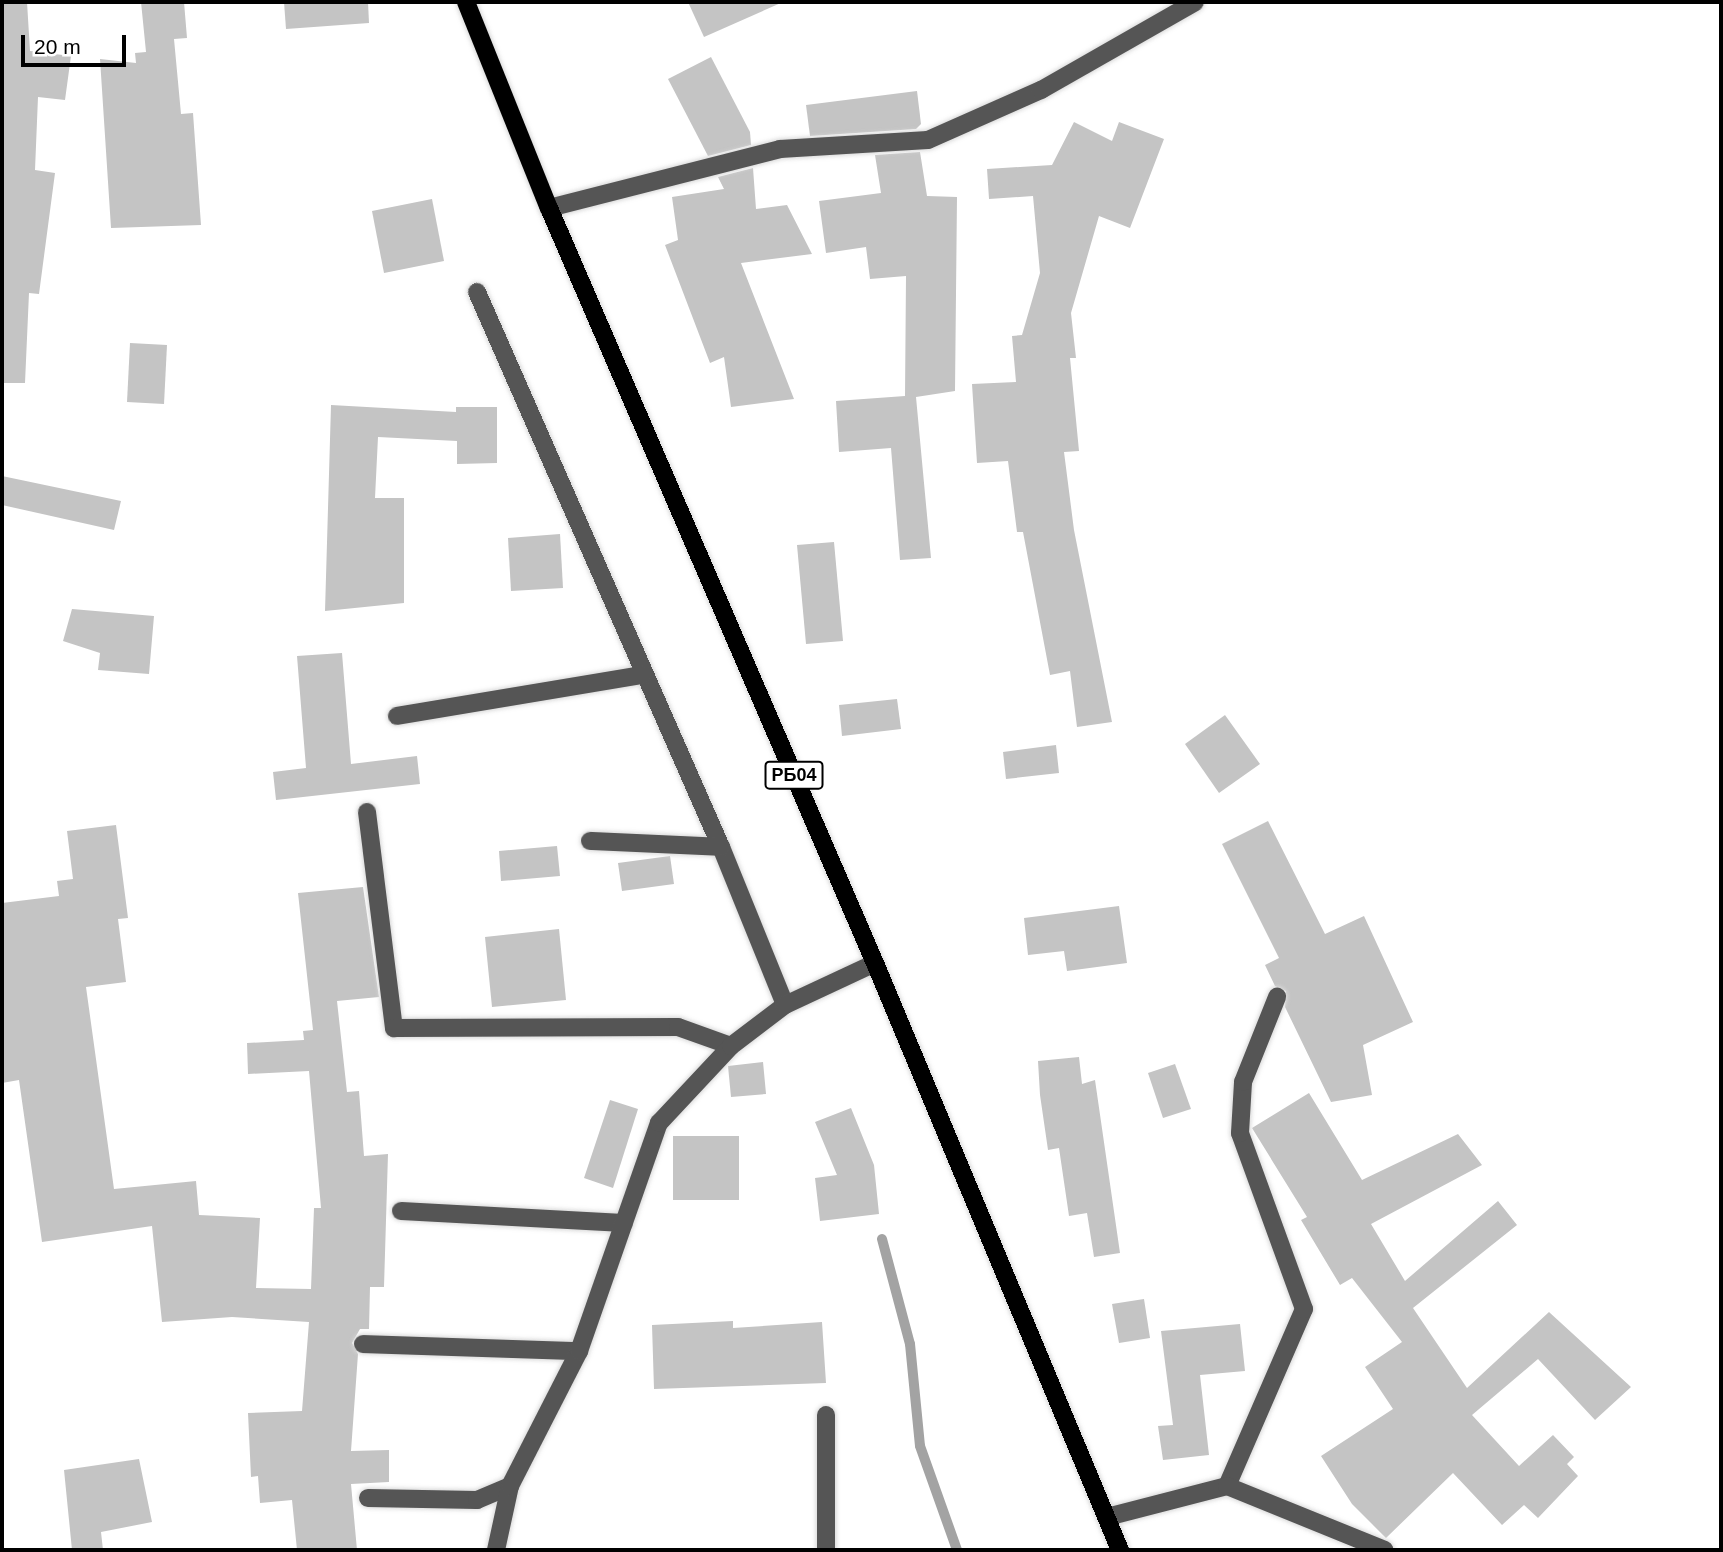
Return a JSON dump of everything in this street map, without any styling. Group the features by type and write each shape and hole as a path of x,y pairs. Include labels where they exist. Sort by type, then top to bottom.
{"main road":[{"name":"РБ04","path":"466,2 549,208 875,962 1120,1550"}],"street":[{"path":"549,208 780,149 928,140 1041,90 1195,2"},
{"path":"477,292 643,675 721,847 785,1005"},
{"path":"397,716 643,675"},
{"path":"367,812 394,1028 678,1027 731,1046"},
{"path":"590,841 721,847"},
{"path":"496,1550 510,1486 579,1351 659,1123 731,1046 785,1005 875,962"},
{"path":"1227,1486 1304,1309 1240,1133 1243,1082 1277,997"},
{"path":"401,1210 624,1223"},
{"path":"363,1344 579,1351"},
{"path":"826,1415 826,1550"},
{"path":"368,1498 477,1500 510,1486"},
{"path":"1107,1517 1227,1486 1385,1550"}],"building":[{"path":"2,2 27,2 30,51 71,56 65,100 38,97 35,170 55,173 39,294 29,293 25,383 2,383"},
{"path":"141,2 184,2 187,38 174,39 181,114 193,113 201,225 111,228 100,59 136,63 135,53 146,52"},
{"path":"284,2 368,2 369,23 286,29"},
{"path":"688,2 783,2 704,37"},
{"path":"711,57 750,132 751,145 708,156 668,79"},
{"path":"917,91 921,124 916,129 810,136 806,105"},
{"path":"1074,122 1112,141 1119,122 1164,139 1130,228 1099,216 1071,313 1076,358 1070,358 1079,451 1064,452 1074,530 1112,722 1077,727 1070,671 1050,675 1023,532 1017,532 1008,461 977,463 972,384 1016,382 1012,336 1022,335 1040,273 1033,196 989,199 987,169 1052,165"},
{"path":"920,152 927,196 957,197 955,391 916,397 931,558 900,560 891,448 839,452 836,401 905,396 906,276 870,279 866,247 826,253 819,201 881,193 875,155"},
{"path":"753,168 756,209 787,205 812,254 741,263 794,399 731,407 724,357 710,363 665,245 678,240 672,197 724,189 718,177"},
{"path":"432,199 444,261 384,273 372,211"},
{"path":"130,343 167,345 164,404 127,402"},
{"path":"331,405 456,412 456,407 497,407 497,463 457,464 457,441 378,437 375,498 404,498 404,603 325,611"},
{"path":"2,476 121,501 114,530 2,505"},
{"path":"560,534 563,588 511,591 508,538"},
{"path":"834,542 843,641 806,644 797,545"},
{"path":"72,609 154,616 149,674 98,670 100,653 63,641"},
{"path":"342,653 351,764 417,756 420,784 276,800 273,772 306,768 297,656"},
{"path":"897,699 901,729 842,736 839,705"},
{"path":"1225,715 1260,764 1219,793 1185,744"},
{"path":"1056,745 1059,773 1006,779 1003,752"},
{"path":"1268,821 1325,934 1364,916 1413,1022 1363,1045 1372,1095 1331,1102 1285,1007 1286,991 1275,986 1265,965 1279,958 1222,844"},
{"path":"116,825 128,918 118,919 126,982 86,987 114,1189 196,1181 199,1215 260,1218 256,1288 311,1289 314,1208 321,1208 309,1071 248,1074 247,1043 304,1040 303,1031 313,1030 298,893 363,887 379,997 337,1001 347,1092 359,1091 364,1156 388,1154 384,1287 370,1287 369,1329 360,1329 352,1343 358,1354 351,1451 389,1450 389,1482 351,1484 357,1550 297,1550 292,1500 260,1503 258,1476 251,1477 248,1413 302,1411 309,1322 232,1317 162,1322 152,1226 42,1242 19,1080 2,1083 2,903 59,896 57,881 73,879 67,831"},
{"path":"557,846 560,876 501,881 499,851"},
{"path":"670,856 674,884 622,891 618,863"},
{"path":"1119,906 1127,963 1067,971 1064,951 1028,955 1024,918"},
{"path":"559,929 566,1000 492,1007 485,937"},
{"path":"1079,1057 1082,1084 1095,1080 1120,1253 1094,1257 1087,1213 1069,1216 1059,1148 1048,1150 1040,1095 1038,1061"},
{"path":"763,1062 766,1094 731,1097 728,1066"},
{"path":"1175,1064 1191,1109 1163,1118 1148,1073"},
{"path":"1309,1093 1362,1180 1458,1134 1482,1165 1371,1224 1405,1281 1498,1201 1517,1225 1413,1308 1467,1388 1549,1312 1631,1387 1595,1420 1538,1359 1472,1415 1519,1466 1553,1435 1574,1457 1567,1464 1578,1476 1538,1518 1524,1505 1502,1525 1453,1473 1386,1538 1352,1504 1321,1456 1393,1409 1365,1367 1402,1342 1352,1278 1340,1285 1301,1220 1307,1217 1252,1128"},
{"path":"610,1100 638,1109 613,1188 584,1178"},
{"path":"851,1108 874,1165 879,1214 820,1221 815,1178 837,1175 815,1122"},
{"path":"673,1136 739,1136 739,1200 673,1200"},
{"path":"1144,1299 1150,1338 1119,1343 1112,1304"},
{"path":"733,1321 733,1328 822,1322 826,1383 654,1389 652,1325"},
{"path":"1240,1324 1245,1371 1200,1375 1209,1455 1163,1460 1158,1426 1173,1425 1161,1331"},
{"path":"139,1459 152,1522 101,1532 103,1550 72,1550 64,1470"}],"waterway":[{"path":"882,1239 910,1344 920,1446 957,1550"}]}
